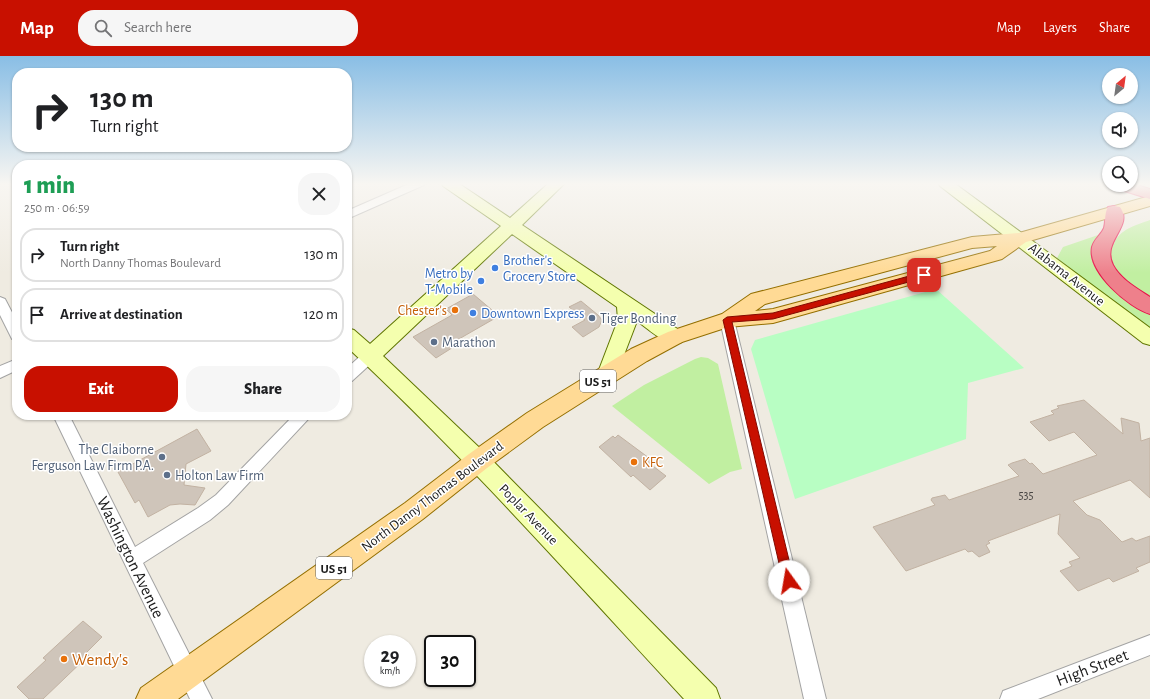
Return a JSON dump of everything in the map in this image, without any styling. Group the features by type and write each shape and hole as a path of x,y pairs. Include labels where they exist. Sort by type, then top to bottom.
{"highway":[{"path":"1119,213 1112,229 1101,247 1101,260 1109,274 1117,282 1150,307"}],"main road":[{"name":"North Danny Thomas Boulevard","path":"152,699 407,516 478,461 536,420 639,355 675,337 727,320 758,299 972,243 1020,238 1107,213"}],"street":[{"path":"491,213 675,337"},
{"path":"352,372 525,213"},
{"name":"Alabama Avenue","path":"986,213 1150,338"},
{"path":"0,302 12,325"},
{"path":"607,375 628,320 626,304"},
{"path":"727,320 766,478 815,699"},
{"name":"Poplar Avenue","path":"352,339 371,355 478,461 705,699"},
{"path":"0,372 12,366"},
{"name":"Washington Avenue","path":"63,420 131,560 201,699"},
{"path":"131,560 204,514 222,500 299,420"},
{"name":"High Street","path":"1011,699 1148,648"}],"green space":[{"path":"1150,220 1150,301 1119,275 1110,262 1108,255 1111,243 1114,244 1116,239 1124,231"},
{"path":"1101,234 1094,247 1150,312 1150,332 1075,275 1057,258 1063,247"},
{"path":"936,289 1024,368 968,383 966,439 795,499 751,349 755,340"},
{"path":"701,357 708,358 718,364 742,469 730,472 709,484 612,406 644,385"}],"building":[{"path":"473,294 499,316 452,343 455,346 436,358 413,337 452,315 446,309"},
{"name":"Tiger Bonding","path":"581,301 602,320 599,327 583,337 572,327 585,320 569,307"},
{"path":"1084,400 1123,434 1121,418 1139,423 1141,441 1150,438 1150,498 1130,480 1073,501 1087,515 1100,520 1122,542 1132,538 1136,541 1150,536 1150,562 1136,568 1139,571 1113,582 1109,578 1078,591 1060,571 1072,566 1069,562 1080,558 1058,534 1060,514 988,541 990,543 986,545 990,552 979,557 972,551 968,552 965,549 906,571 873,527 935,505 931,500 932,498 945,495 949,500 1019,476 1008,465 1012,463 1025,459 1030,464 1032,463 1043,474 1097,455 1074,432 1049,441 1030,422 1054,414 1051,411 1059,408 1057,406"},
{"name":"Holton Law Firm","path":"197,429 211,451 186,464 184,485 205,488 195,505 170,505 148,517 139,500 135,503 118,472"},
{"name":"KFC","path":"618,435 652,460 649,463 666,476 650,490 633,475 631,477 599,447 613,436 615,438"},
{"name":"Wendy's","path":"83,621 102,637 86,653 89,655 43,699 29,699 17,687 46,660 43,658"}],"place":[{"name":"Brother's Grocery Store","path":"495,268"},
{"name":"Metro by T-Mobile","path":"481,281"},
{"name":"Chester's","path":"455,310"},
{"name":"Downtown Express","path":"473,313"},
{"name":"Tiger Bonding","path":"592,318"},
{"name":"Marathon","path":"434,342"},
{"name":"The Claiborne Ferguson Law Firm P.A.","path":"162,457"},
{"name":"KFC","path":"634,462"},
{"name":"Holton Law Firm","path":"167,475"},
{"name":"Wendy's","path":"64,659"}],"route":[{"path":"789,581 766,478 727,320 773,316 924,275"}]}
